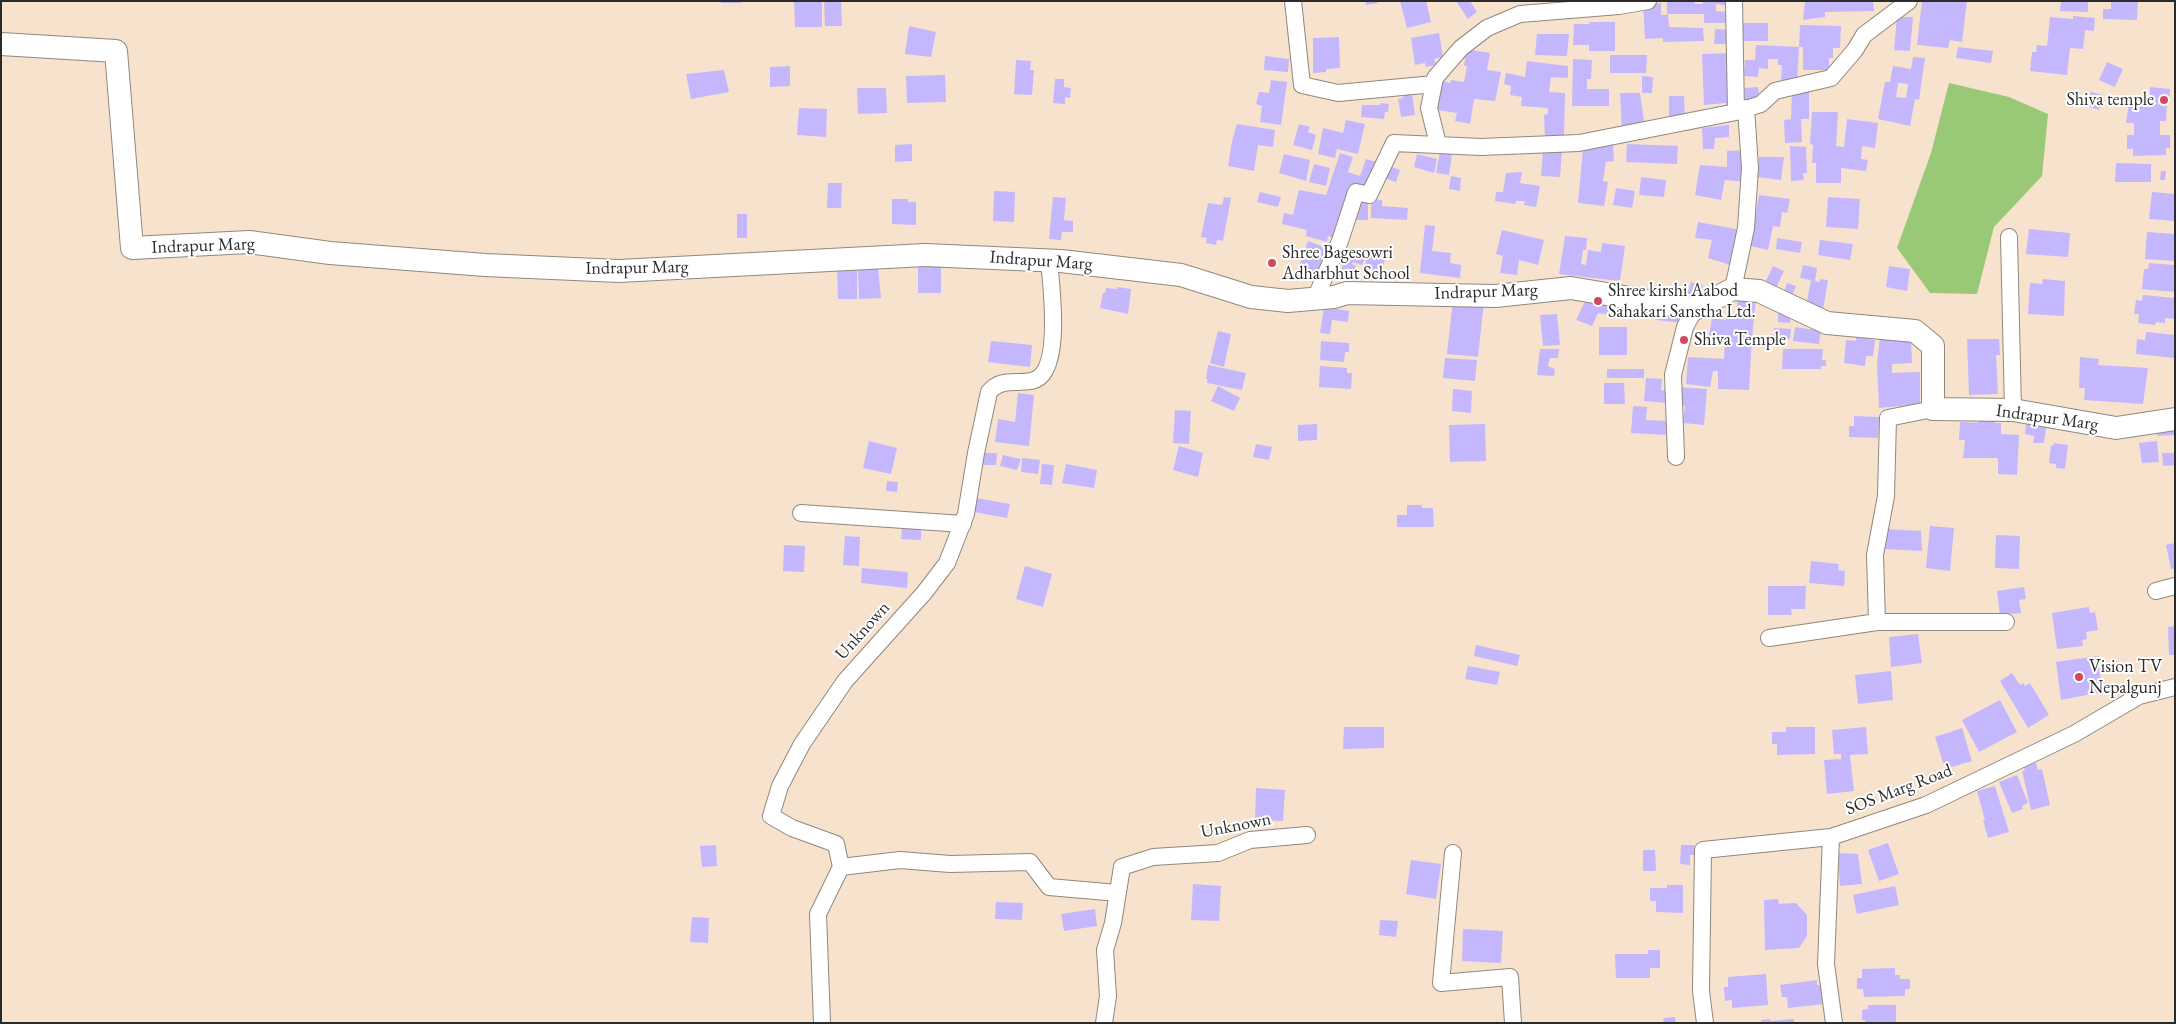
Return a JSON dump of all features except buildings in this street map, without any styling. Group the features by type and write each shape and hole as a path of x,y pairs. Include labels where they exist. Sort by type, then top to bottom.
{"street":[{"path":"1293,1 1302,85 1338,93 1434,84"},
{"path":"1438,144 1429,108 1434,78 1461,48 1487,28 1520,14 1619,6 1648,1"},
{"path":"1733,289 1746,228 1750,168 1741,110 1734,1"},
{"path":"1315,299 1340,241 1356,192 1369,195 1394,143 1481,147 1580,143 1741,110 1761,104 1775,91 1831,78 1855,50 1864,35 1909,1"},
{"name":"Indrapur Marg","path":"1,44 116,51 132,248 249,242 330,253 485,265 619,271 925,255 1049,260 1181,275 1251,297 1288,300 1334,297 1347,293 1495,296 1571,288 1695,309"},
{"path":"2009,237 2013,410"},
{"name":"Unknown","path":"841,867 836,844 792,828 771,816 780,786 802,744 845,681 924,593 948,563 966,514 989,392 994,386 1007,381 1031,381 1040,378 1047,368 1053,346 1049,260"},
{"path":"1676,457 1673,375 1685,327 1695,309 1733,289 1759,290 1827,324 1915,331 1933,346 1933,409 1888,418 1886,496 1875,555 1877,622"},
{"name":"Indrapur Marg","path":"1933,409 2013,410 2116,428 2175,419"},
{"path":"800,513 963,524"},
{"path":"2156,591 2175,586"},
{"path":"1769,638 1877,622 2006,622"},
{"name":"SOS Marg Road","path":"1834,1023 1826,964 1831,837 1926,805 2074,734 2139,696 2175,687"},
{"name":"Unknown","path":"1104,1023 1108,996 1105,950 1113,923 1122,867 1153,857 1218,853 1250,840 1307,835"},
{"path":"1705,1023 1701,991 1703,850 1831,837"},
{"path":"1453,854 1441,982 1510,977 1513,1023"},
{"path":"822,1023 818,914 841,867 900,860 950,864 1030,862 1049,887 1118,892"}],"green space":[{"path":"1949,83 2009,97 2048,114 2042,176 1994,227 1977,294 1930,293 1897,248 1931,153"}],"place":[{"name":"Shiva temple","path":"2164,100"},
{"name":"Shree Bagesowri Adharbhut School","path":"1272,263"},
{"name":"Shree kirshi Aabod Sahakari Sanstha Ltd.","path":"1598,301"},
{"name":"Shiva Temple","path":"1684,340"},
{"name":"Vision TV Nepalgunj","path":"2079,677"}]}
